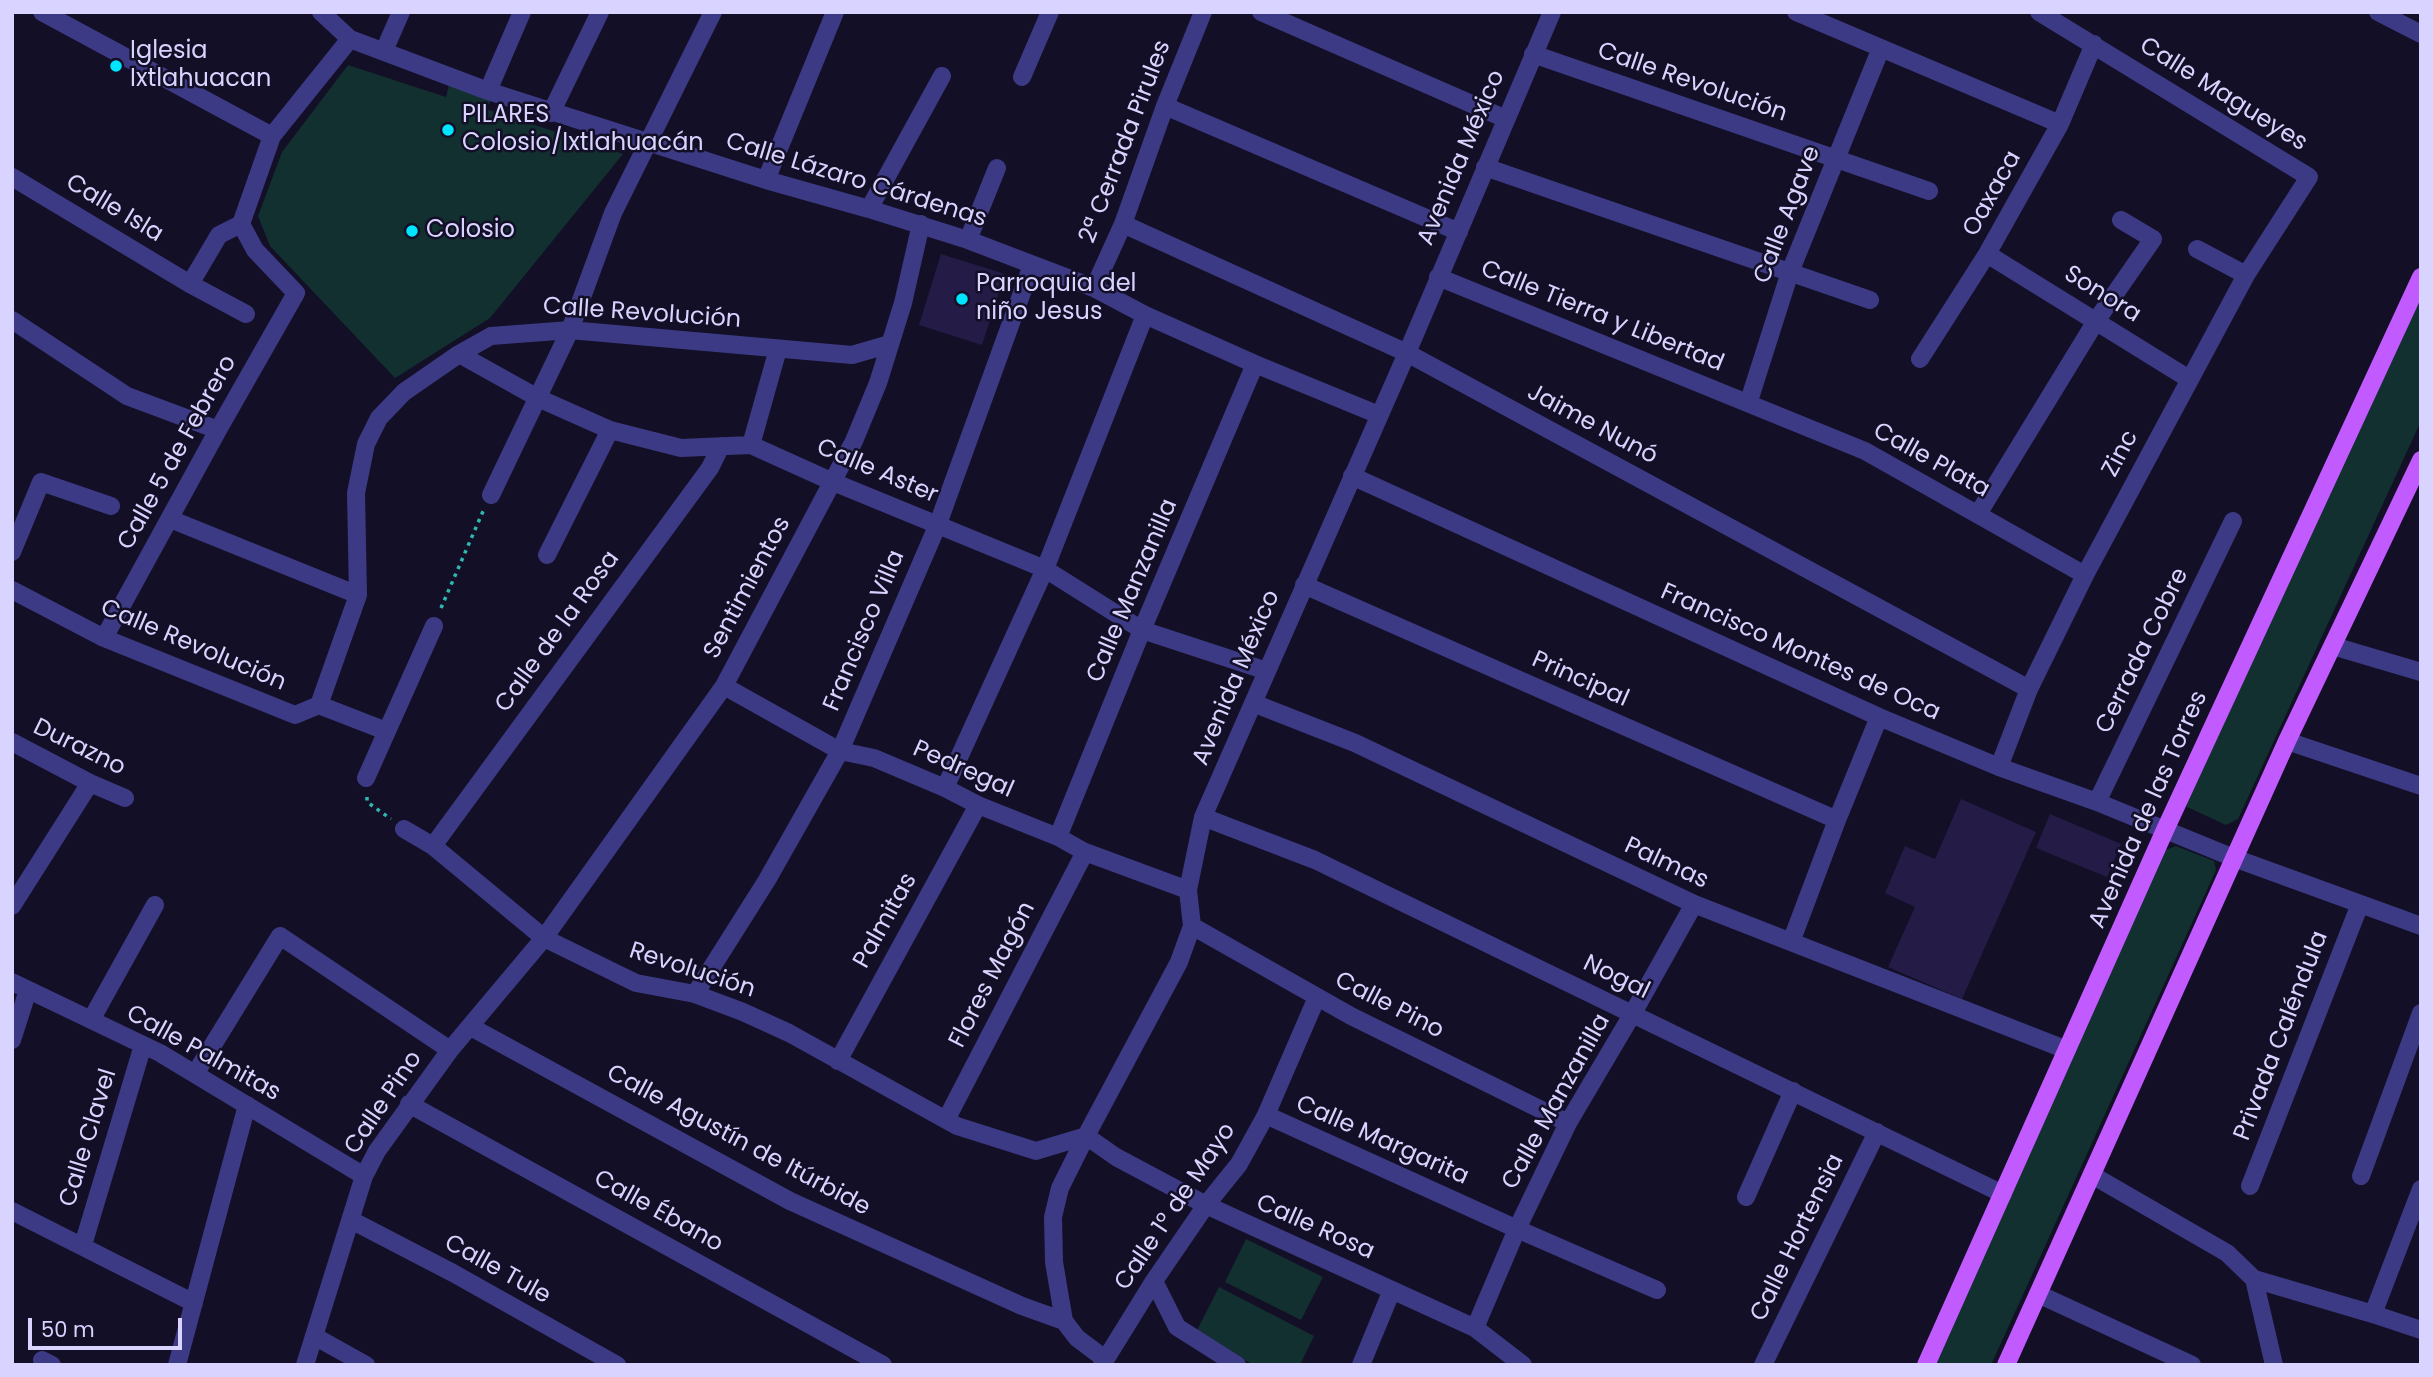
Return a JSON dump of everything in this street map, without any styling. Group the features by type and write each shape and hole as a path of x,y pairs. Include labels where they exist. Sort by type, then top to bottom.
{"main road":[{"name":"Avenida de las Torres","path":"1926,1365 2165,830 2421,277"},
{"path":"2006,1365 2287,741 2421,460"}],"street":[{"path":"42,12 272,136"},
{"path":"190,284 219,235 241,224 272,136 350,39 321,12"},
{"path":"384,51 401,12"},
{"path":"488,91 522,12"},
{"path":"551,113 600,12"},
{"path":"491,495 570,330 613,213 713,12"},
{"path":"766,180 835,12"},
{"path":"1022,77 1050,12"},
{"name":"2ª Cerrada Pirules","path":"1094,288 1123,224 1165,106 1203,12"},
{"path":"1261,12 1506,119"},
{"name":"Avenida México","path":"1064,1321 1054,1262 1054,1217 1060,1188 1179,961 1192,926 1188,890 1203,817 1408,353 1552,12"},
{"path":"1796,12 2060,124"},
{"path":"2378,12 2421,34"},
{"name":"Calle Magueyes","path":"2046,14 2309,177"},
{"name":"Calle Lázaro Cárdenas","path":"350,39 551,113 968,240 1094,288 1145,315 1379,415"},
{"name":"Oaxaca","path":"1920,359 1987,254 2060,124 2094,44"},
{"name":"Calle Agave","path":"1749,401 1790,272 1881,48"},
{"name":"Calle Revolución","path":"1533,54 1929,191"},
{"path":"869,209 942,76"},
{"path":"1165,106 1459,232"},
{"path":"1485,167 1870,300"},
{"path":"968,240 997,168"},
{"name":"Calle Isla","path":"12,177 190,284 246,314"},
{"name":"Zinc","path":"1999,767 2029,688 2085,575 2246,275 2309,177"},
{"path":"1978,514 2096,321 2153,239 2121,220"},
{"name":"Calle 5 de Febrero","path":"104,638 296,292 255,250 241,224"},
{"name":"Sentimientos","path":"544,937 724,686 833,482 854,440 877,383 903,303 921,224"},
{"name":"Jaime Nunó","path":"1123,224 1408,353 2029,688"},
{"path":"2197,249 2246,275"},
{"name":"Sonora","path":"1987,254 2189,379"},
{"name":"Francisco Villa","path":"695,994 767,880 840,751 938,524 1032,265"},
{"name":"Calle Tierra y Libertad","path":"1438,277 1749,401"},
{"path":"944,788 1045,569 1145,315"},
{"path":"12,320 127,396 218,430"},
{"name":"Calle Revolución","path":"12,590 104,638 295,716 319,705 358,595 356,493 366,443 379,418 404,392 459,354 491,336 570,330 852,355 890,344"},
{"path":"751,445 778,348"},
{"name":"Calle Aster","path":"459,354 538,398 610,430 681,448 751,445 833,482 1045,569 1142,630 1267,671"},
{"name":"Calle Manzanilla","path":"1058,837 1255,364"},
{"name":"Calle Plata","path":"1749,401 1865,451 2085,575"},
{"path":"547,555 610,430"},
{"name":"Calle de la Rosa","path":"433,846 710,468 721,446"},
{"name":"Francisco Montes de Oca","path":"1352,476 1879,718 2234,858 2421,926"},
{"path":"12,552 41,482 111,506"},
{"path":"170,519 358,595"},
{"name":"Cerrada Cobre","path":"2097,802 2233,521"},
{"name":"Principal","path":"1304,585 1837,820"},
{"path":"366,778 434,626"},
{"path":"2333,646 2421,673"},
{"name":"Pedregal","path":"724,686 840,751 874,758 978,805 1058,837 1085,852 1188,890"},
{"name":"Palmas","path":"1253,703 1354,743 1694,904 2067,1050"},
{"path":"319,705 386,731"},
{"path":"1791,942 1879,718"},
{"path":"2287,741 2421,786"},
{"name":"Durazno","path":"12,743 125,798"},
{"path":"12,906 90,783"},
{"name":"Palmitas","path":"838,1061 978,805"},
{"name":"Nogal","path":"1203,817 1315,860 2003,1194"},
{"name":"Revolución","path":"404,829 433,846 544,937 636,983 695,994 778,1028 957,1126 1036,1151 1086,1136"},
{"name":"Flores Magón","path":"946,1120 1085,852"},
{"name":"Calle Manzanilla","path":"1475,1328 1517,1229 1568,1123 1694,904"},
{"name":"Privada Caléndula","path":"2250,1186 2360,904"},
{"path":"91,1020 155,905"},
{"name":"Calle Pino","path":"1192,926 1350,1016 1568,1123"},
{"path":"195,1074 279,936 450,1050"},
{"name":"Calle Pino","path":"305,1365 365,1176 377,1151 450,1050 544,937"},
{"path":"12,1040 20,986"},
{"name":"Calle Palmitas","path":"20,986 143,1045 365,1176"},
{"name":"Calle 1º de Mayo","path":"1104,1362 1206,1205 1239,1164 1266,1115 1317,997"},
{"path":"2361,1176 2421,1013"},
{"name":"Calle Agustín de Itúrbide","path":"471,1027 790,1201 1022,1306 1064,1321"},
{"name":"Calle Clavel","path":"83,1245 143,1045"},
{"path":"1746,1197 1793,1091"},
{"name":"Calle Ébano","path":"409,1104 883,1365"},
{"path":"177,1365 247,1105"},
{"name":"Calle Margarita","path":"1266,1115 1657,1290"},
{"name":"Calle Hortensia","path":"1763,1365 1877,1132"},
{"name":"Calle Rosa","path":"1086,1136 1116,1157 1206,1205 1475,1328 1523,1365"},
{"path":"2091,1175 2227,1253 2254,1279 2421,1330"},
{"path":"2373,1314 2421,1189"},
{"path":"12,1211 194,1303"},
{"name":"Calle Tule","path":"351,1220 453,1273 617,1365"},
{"path":"2254,1279 2274,1365"},
{"path":"1154,1282 1177,1327 1237,1365"},
{"path":"1361,1365 1392,1290"},
{"path":"2038,1294 2192,1365"},
{"path":"1064,1321 1077,1338 1104,1362"},
{"path":"314,1336 366,1365"}],"path":[{"path":"434,626 491,495"},
{"path":"366,778 367,802 404,829"}],"green space":[{"name":"Colosio","path":"348,65 446,97 450,80 494,95 486,109 623,154 490,318 395,378 270,246 258,216 282,152"},
{"path":"2421,292 2421,421 2238,819 2226,825 2187,807 2187,796"},
{"path":"2176,846 2214,861 2216,870 1991,1365 1932,1365 2165,850"},
{"path":"1246,1239 1323,1277 1301,1320 1225,1282"},
{"path":"1219,1287 1314,1336 1300,1365 1254,1365 1195,1334"}],"building":[{"name":"Parroquia del niño Jesus","path":"941,254 1005,274 982,345 919,325"},
{"path":"1961,799 2036,832 1962,999 1888,967 1915,907 1885,893 1905,846 1935,859"},
{"path":"2050,814 2121,844 2107,877 2036,848"}],"place":[{"name":"Iglesia Ixtlahuacan","path":"116,66"},
{"name":"PILARES Colosio/Ixtlahuacán","path":"448,130"},
{"name":"Colosio","path":"412,231"},
{"name":"Parroquia del niño Jesus","path":"962,299"}]}
